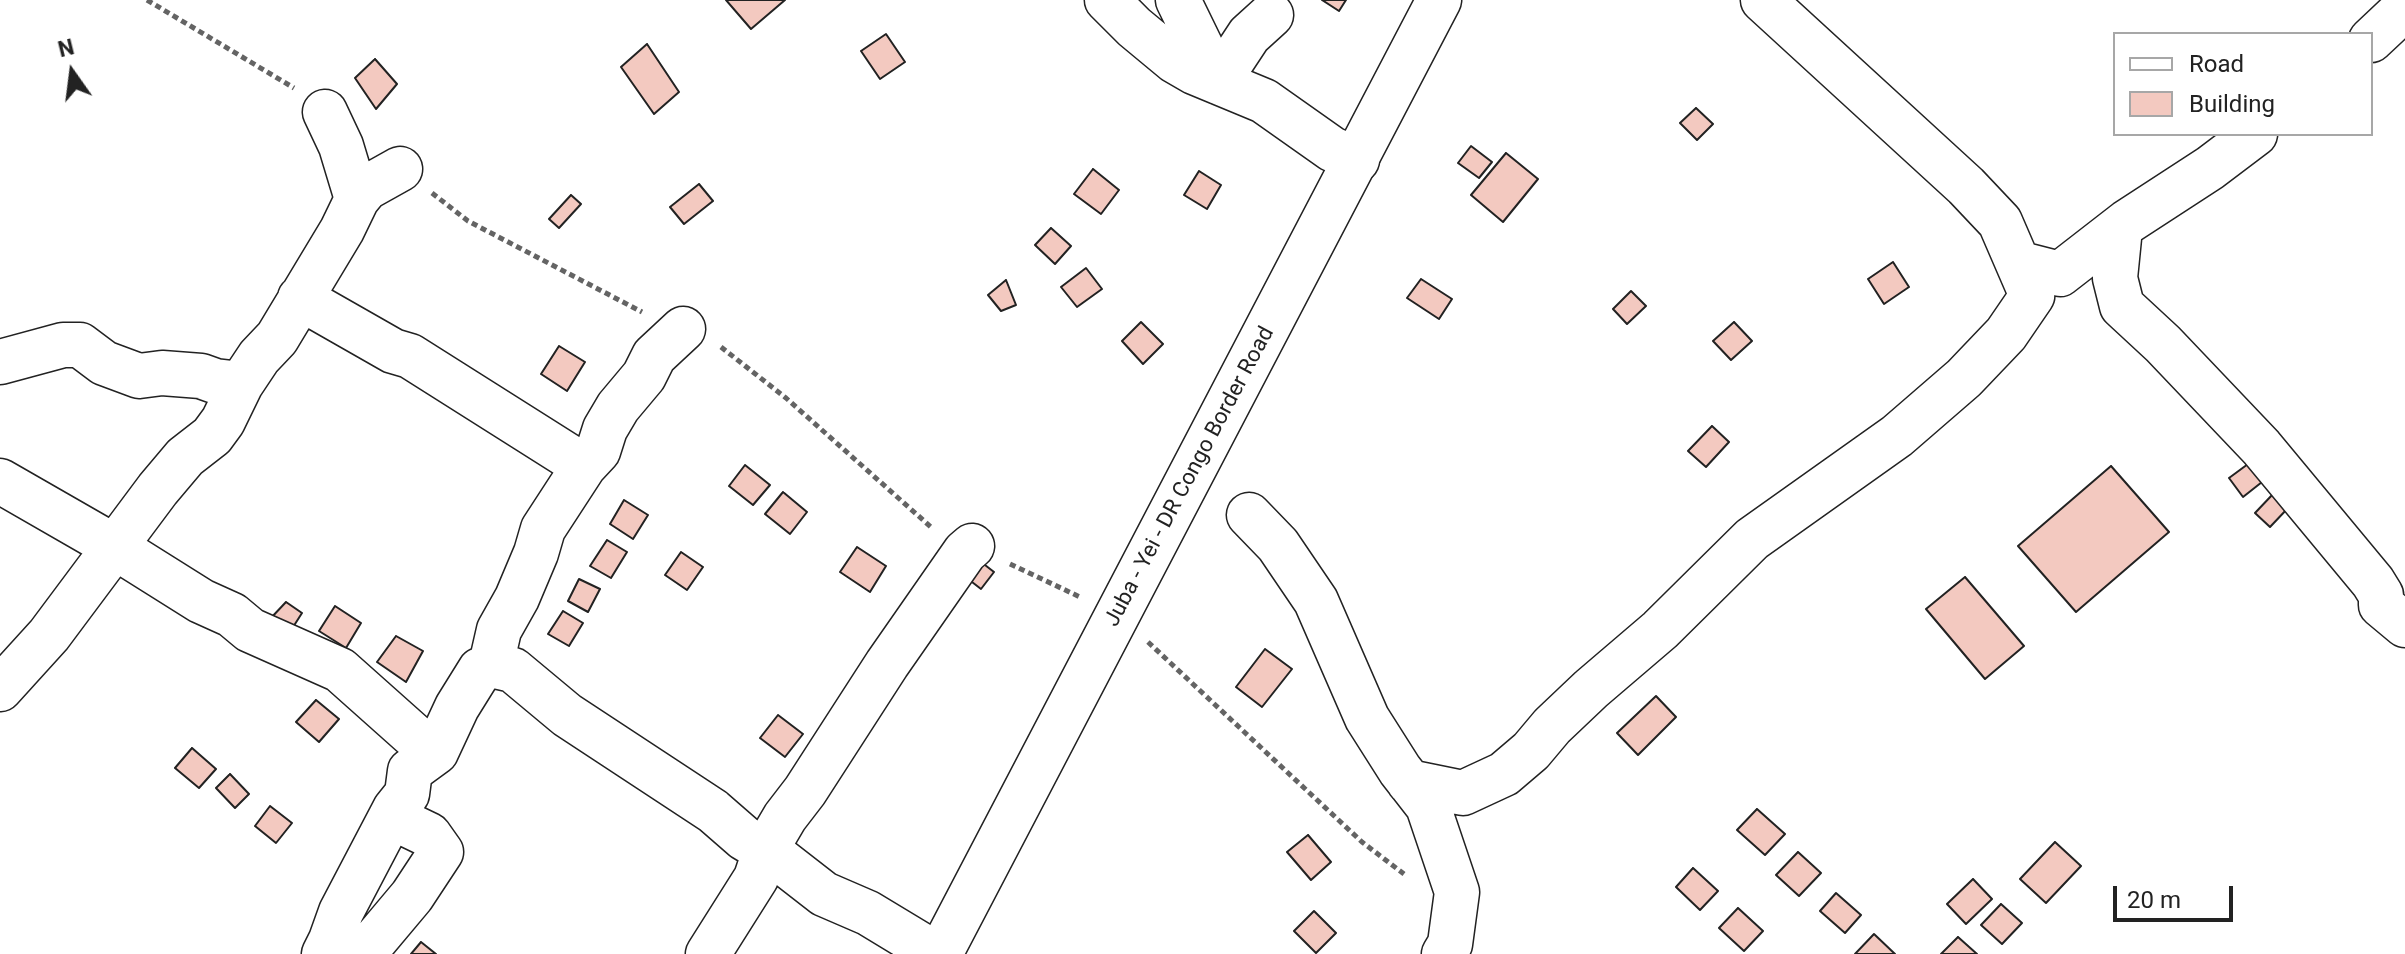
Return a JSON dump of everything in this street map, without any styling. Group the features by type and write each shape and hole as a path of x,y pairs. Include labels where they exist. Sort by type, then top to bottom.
{"street":[{"path":"1107,0 1175,61 1264,101 1332,149 1357,160"},
{"path":"1178,0 1218,82"},
{"name":"Juba - Yei - DR Congo Border Road","path":"940,954 1439,0"},
{"path":"1409,782 1463,793 1504,774 1531,751 1591,689 1660,630 1719,597 1752,539 1897,436 1964,378 2006,334 2032,296 2021,264 2000,222 1975,195 1763,0"},
{"path":"2373,38 2405,8"},
{"path":"1218,82 1249,35 1271,15"},
{"path":"325,112 341,146 357,199"},
{"path":"2021,264 2060,274 2120,228 2252,136"},
{"path":"0,689 49,635 185,457 217,428 259,357 277,338 342,230 357,199 366,188 400,169"},
{"path":"2120,228 2115,278 2122,306 2163,344 2261,447 2373,582 2381,595 2381,605 2405,625"},
{"path":"300,298 393,351 410,356 584,466"},
{"path":"491,665 499,630 517,598 543,529 584,466 598,451 605,429 618,407 644,376 654,356 683,329"},
{"path":"0,362 63,345 80,345 104,363 139,376 162,373 201,376 241,384"},
{"path":"0,481 201,601 232,615 250,630 340,670 436,752"},
{"path":"1249,515 1278,545 1316,601 1367,718 1428,806 1457,892 1450,935"},
{"path":"708,954 756,878 765,851 878,676 972,546"},
{"path":"395,809 402,822 429,835 441,852 403,907 365,952 328,947 341,912 395,809 407,794 410,771 436,752 457,707 480,670 491,665 513,670 567,715 713,811 744,838 824,894 868,913 921,945 930,954"},
{"path":"1435,831 1460,816 1480,794 1482,784"}],"path":[{"path":"147,0 282,79 325,112"},
{"path":"400,169 468,221 638,310 716,343 786,398 932,528 1117,614 1362,842 1445,905 1450,935"}],"building":[{"path":"726,0 785,0 751,29"},
{"path":"1322,0 1346,0 1339,11"},
{"path":"886,34 905,62 880,79 861,51"},
{"path":"647,44 679,92 654,114 621,67"},
{"path":"375,59 397,84 376,109 355,78"},
{"path":"1696,108 1713,124 1697,140 1680,123"},
{"path":"1471,146 1492,162 1479,178 1458,163"},
{"path":"1506,153 1538,179 1503,222 1471,195"},
{"path":"1093,169 1119,190 1101,214 1074,194"},
{"path":"1199,171 1221,185 1207,209 1184,195"},
{"path":"699,184 713,201 684,224 670,207"},
{"path":"571,195 581,204 559,228 549,219"},
{"path":"1051,228 1071,246 1055,264 1035,245"},
{"path":"1893,262 1909,287 1884,304 1868,279"},
{"path":"1086,268 1102,289 1077,307 1061,287"},
{"path":"1421,279 1452,299 1439,319 1407,298"},
{"path":"1006,280 1016,305 1001,311 988,295"},
{"path":"1631,291 1646,306 1627,324 1613,309"},
{"path":"1141,322 1163,344 1143,364 1122,341"},
{"path":"1734,322 1752,341 1731,360 1713,341"},
{"path":"559,346 585,362 567,391 541,374"},
{"path":"1712,426 1729,442 1706,467 1688,451"},
{"path":"2248,464 2262,482 2243,497 2229,478"},
{"path":"745,465 770,485 753,505 729,486"},
{"path":"2111,466 2169,532 2076,612 2018,546"},
{"path":"783,492 807,512 790,534 765,514"},
{"path":"2273,494 2288,508 2270,527 2255,513"},
{"path":"624,500 648,515 633,539 610,524"},
{"path":"607,540 627,552 611,578 590,566"},
{"path":"857,547 886,566 870,592 840,572"},
{"path":"681,552 703,567 687,590 665,575"},
{"path":"976,558 994,572 981,589 963,575"},
{"path":"1965,577 2024,646 1985,679 1926,609"},
{"path":"579,579 600,589 588,612 568,601"},
{"path":"286,602 302,613 288,635 270,619"},
{"path":"335,606 361,623 346,648 319,631"},
{"path":"563,611 583,623 569,646 548,634"},
{"path":"396,636 423,651 406,682 377,662"},
{"path":"1265,649 1292,669 1262,707 1236,687"},
{"path":"1656,696 1676,717 1638,755 1617,733"},
{"path":"316,700 339,719 319,742 296,722"},
{"path":"778,715 803,734 785,757 760,738"},
{"path":"192,748 216,769 199,788 175,768"},
{"path":"230,774 249,794 235,808 216,788"},
{"path":"270,806 292,823 276,843 255,826"},
{"path":"1757,809 1785,834 1765,855 1737,830"},
{"path":"1308,835 1331,862 1311,880 1287,852"},
{"path":"2055,842 2081,866 2046,903 2020,879"},
{"path":"1798,852 1821,873 1799,896 1776,875"},
{"path":"1693,868 1718,891 1700,910 1676,887"},
{"path":"1973,879 1992,899 1966,924 1947,904"},
{"path":"1836,893 1861,915 1845,933 1820,911"},
{"path":"2001,904 2022,923 2002,944 1981,925"},
{"path":"1738,908 1763,931 1744,951 1719,928"},
{"path":"1314,911 1336,933 1316,953 1294,931"},
{"path":"1874,934 1895,954 1855,954"},
{"path":"1958,937 1977,954 1941,954"},
{"path":"421,942 436,954 411,954"}]}
